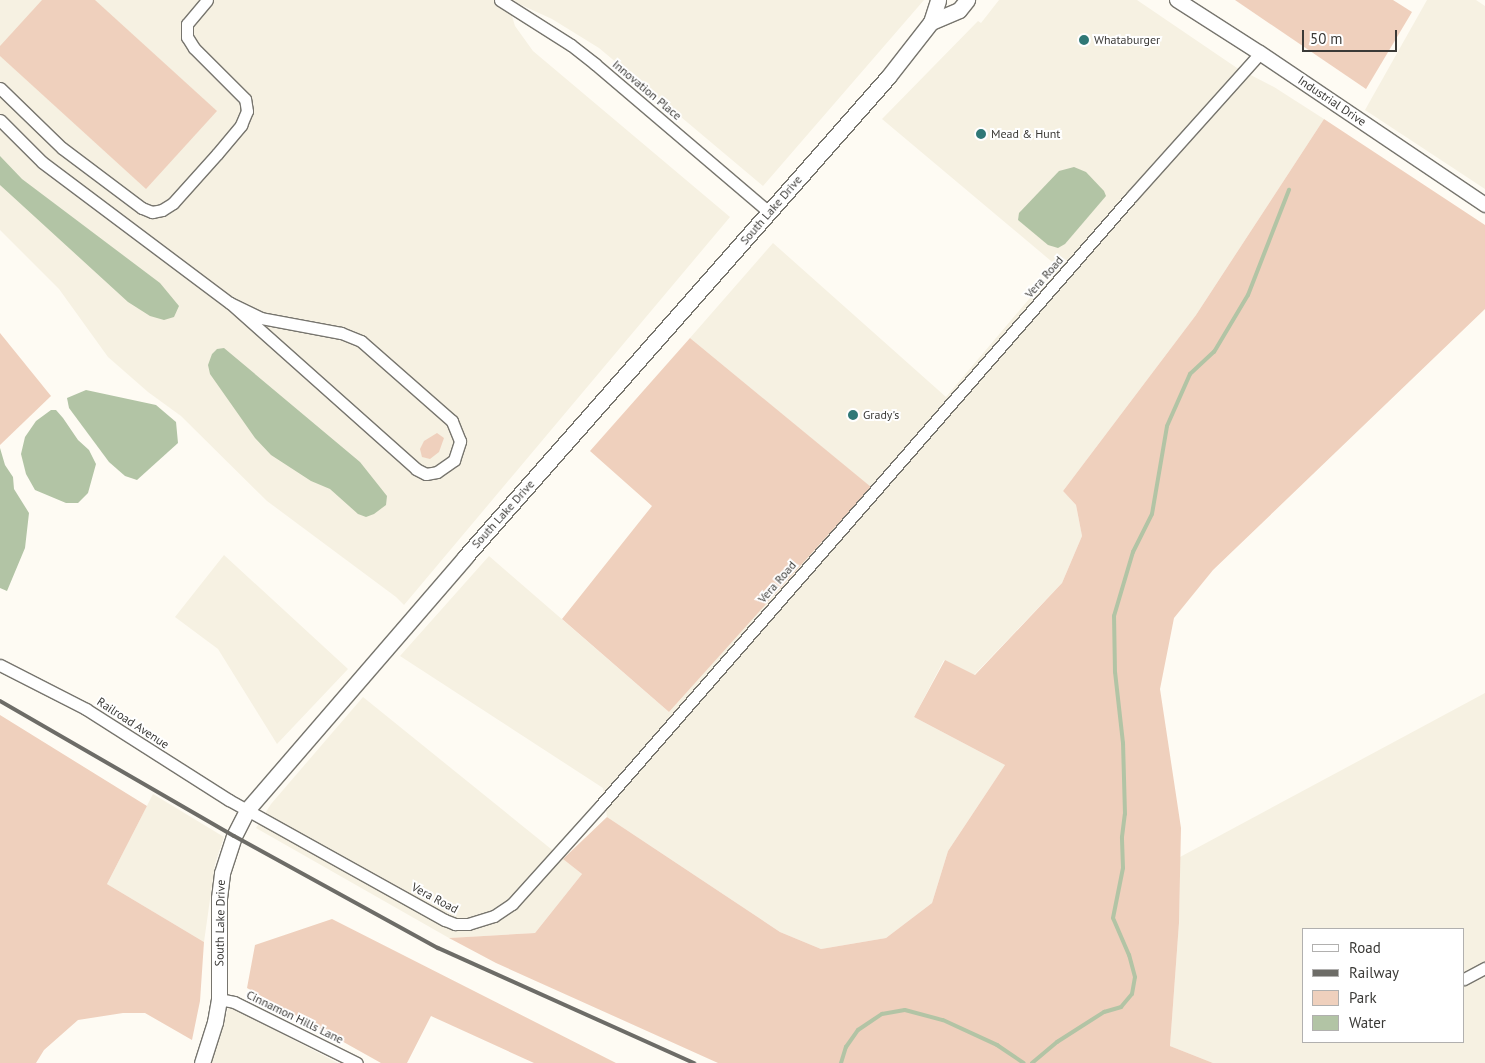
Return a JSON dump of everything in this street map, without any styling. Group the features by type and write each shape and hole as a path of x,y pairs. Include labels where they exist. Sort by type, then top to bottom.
{"main road":[{"name":"South Lake Drive","path":"202,1063 215,1022 218,999 220,882 234,836 247,810 465,557 888,77 931,22 938,0"},
{"name":"South Lake Drive","path":"931,22 958,10 967,0"}],"street":[{"path":"0,88 70,154 142,208 152,212 162,210 173,203 217,154 241,125 247,111 247,104 240,93 194,48 187,37 187,24 207,0"},
{"name":"Innovation Place","path":"500,0 595,64 769,212"},
{"name":"Industrial Drive","path":"1177,0 1260,53 1485,206"},
{"name":"Vera Road","path":"247,810 455,924 480,922 512,904 945,413 1131,196 1260,53"},
{"path":"0,120 42,162 230,303 416,469 426,474 437,472 454,460 460,441 452,421 361,341 341,333 261,318 230,303"},
{"name":"Railroad Avenue","path":"0,665 86,709 247,810"},
{"path":"1465,978 1485,968"},
{"name":"Cinnamon Hills Lane","path":"218,999 234,1002 357,1063"}],"shaded area":[{"path":"0,0 924,0 763,186 599,48 552,19 517,3 512,16 515,26 533,51 730,217 404,605 396,597 267,501 181,416 148,392 108,357 59,289 0,230"},
{"path":"999,0 1137,0 1237,68 1274,87 1324,119 1196,315 1063,491 1076,505 1082,536 1062,583 974,675 944,660 914,717 1005,765 948,851 932,903 886,938 821,949 780,932 607,817 603,788 400,656 489,556 669,712 869,486 690,338 773,243 946,397 1057,266 882,119 978,21 981,23"},
{"path":"1427,0 1476,0 1485,6 1485,189 1365,110"},
{"path":"224,555 348,669 277,744 218,649 175,617"},
{"path":"1485,693 1485,1063 1213,1063 1170,1046 1179,923 1180,857"},
{"path":"363,697 582,874 535,933 449,938 256,828 271,804"},
{"path":"153,794 224,837 215,864 204,942 107,884"},
{"path":"229,1006 338,1063 209,1063"}],"green space":[{"path":"42,0 95,0 217,111 146,189 0,56 0,46"},
{"path":"1235,0 1393,0 1412,12 1366,89"},
{"path":"1324,119 1485,225 1485,309 1213,570 1174,618 1160,689 1181,828 1179,923 1170,1046 1213,1063 718,1063 496,963 449,938 535,933 582,874 563,859 607,817 780,932 821,949 886,938 932,903 948,851 1005,765 914,717 945,660 975,675 1062,583 1082,536 1076,505 1063,491 1196,315"},
{"path":"0,333 51,396 0,445"},
{"path":"690,338 871,487 669,712 562,619 652,506 590,451"},
{"path":"437,433 444,438 439,452 430,459 422,457 420,449 424,441"},
{"path":"0,715 147,806 107,884 204,942 200,1001 192,1040 145,1013 123,1013 78,1020 44,1050 36,1063 0,1063"},
{"path":"332,919 616,1063 534,1063 431,1016 407,1063 381,1063 247,988 255,945"}],"water":[{"path":"0,156 22,179 160,283 179,306 174,317 164,320 150,316 128,302 0,185"},
{"path":"1074,167 1086,172 1104,191 1106,196 1065,244 1058,248 1048,245 1018,220 1019,213 1059,171"},
{"path":"224,348 360,462 387,496 386,505 374,514 366,517 358,514 330,489 311,481 271,455 255,438 210,374 208,365 212,354 217,349"},
{"path":"86,390 156,405 176,422 178,443 137,480 125,476 109,462 69,408 67,398"},
{"path":"51,410 56,410 63,418 78,440 89,450 96,464 88,493 78,503 66,503 35,490 26,474 21,454 25,437 36,421"},
{"path":"0,448 5,465 13,477 14,489 29,513 25,548 7,591 0,588"}],"waterway":[{"path":"1032,1063 1057,1042 1104,1012 1121,1007 1132,994 1135,977 1129,955 1113,918 1123,868 1122,837 1125,814 1123,743 1115,672 1114,616 1133,552 1152,514 1167,426 1190,374 1214,352 1248,295 1289,190"},
{"path":"841,1063 846,1047 858,1030 882,1014 905,1010 943,1020 997,1045 1024,1063"}],"railway":[{"path":"0,701 234,836 438,948 694,1063"}],"place":[{"name":"Whataburger","path":"1084,40"},
{"name":"Mead & Hunt","path":"981,134"},
{"name":"Grady's","path":"853,415"}]}
